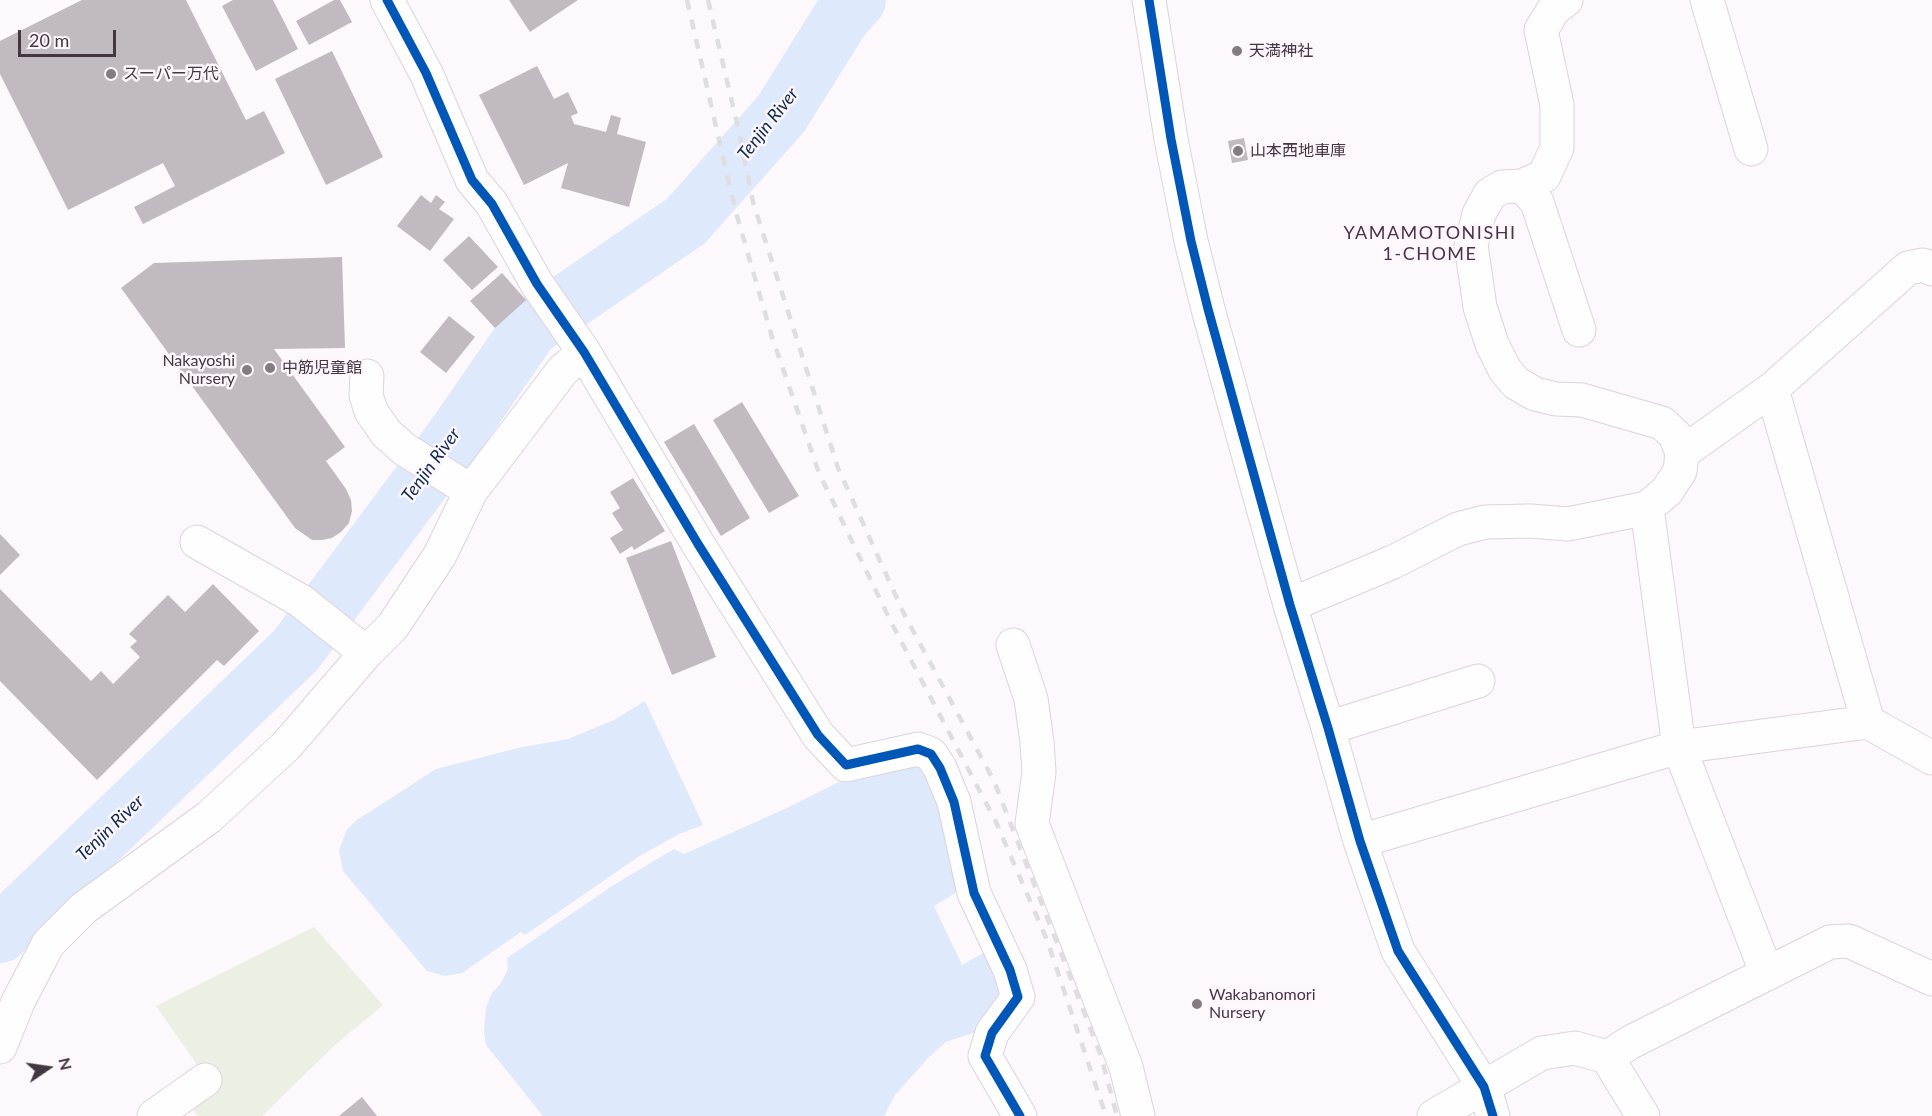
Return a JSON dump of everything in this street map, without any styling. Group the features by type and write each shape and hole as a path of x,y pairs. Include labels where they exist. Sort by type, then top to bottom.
{"street":[{"path":"387,0 426,73 472,180 492,204 537,284 578,343 698,544 818,735 846,765 918,748 930,754 940,768 954,802 974,892 1011,970 1018,997 992,1033 985,1056 1020,1116"},
{"path":"1149,0 1169,128 1191,241 1208,309 1290,605 1360,842 1398,951 1489,1102"},
{"path":"1290,605 1393,562 1458,529 1485,522 1530,521 1568,524 1647,508 1667,491 1680,471 1682,453 1675,435 1662,423 1581,400 1556,399 1534,393 1516,382 1505,370 1492,344 1480,308 1471,245 1479,214 1490,194 1502,187 1522,186 1544,176 1557,148 1557,105 1541,30 1554,9 1566,0"},
{"path":"1707,0 1750,149"},
{"path":"1522,186 1537,202 1579,330"},
{"path":"1682,453 1772,389 1908,268 1923,265 1932,269"},
{"path":"0,1047 18,1002 48,944 84,909 209,817 286,746 357,645 393,626 440,555 461,485 563,370 578,343"},
{"path":"367,375 366,395 371,411 387,432 404,449 461,485"},
{"path":"1772,389 1868,722"},
{"path":"1647,508 1679,747 1767,974"},
{"path":"197,542 302,601 357,645"},
{"path":"1013,645 1031,699 1037,742 1039,772 1032,824 1126,1066 1138,1116"},
{"path":"1328,728 1478,681"},
{"path":"1360,842 1679,747 1868,722 1932,758"},
{"path":"1607,1057 1631,1042 1830,942 1849,941 1932,980"},
{"path":"1434,1116 1489,1102 1542,1053 1575,1048 1607,1057 1643,1116"},
{"path":"154,1116 205,1080"}],"shaded area":[{"path":"314,927 383,1005 335,1045 262,1116 198,1116 193,1110 214,1089 156,1006"}],"water":[{"path":"645,701 703,825 679,834 638,857 525,935 521,932 462,973 445,976 427,971 343,871 339,850 347,829 357,820 436,769 518,748 568,739 614,720"},
{"path":"885,763 930,767 964,888 934,906 962,965 992,948 1006,986 985,1029 946,1042 929,1057 895,1095 884,1116 543,1116 486,1045 484,1033 486,1007 492,993 501,983 508,969 507,958 612,886 674,849 684,854"}],"building":[{"path":"82,0 186,0 246,120 264,111 285,153 143,224 134,207 175,186 163,163 68,210 0,74 0,41"},
{"path":"233,0 273,0 298,49 256,71 222,6"},
{"path":"334,0 340,0 352,22 309,45 296,21"},
{"path":"509,0 578,0 530,32"},
{"path":"332,51 383,157 326,185 275,79"},
{"path":"537,66 554,99 568,92 578,113 571,116 574,124 606,132 611,115 621,118 617,134 646,142 629,207 561,188 568,163 524,185 479,95"},
{"name":"山本西地車庫","path":"1244,138 1248,160 1232,163 1228,141"},
{"path":"421,195 431,203 436,195 445,202 439,209 454,219 430,251 397,226"},
{"path":"469,236 498,267 472,290 443,260"},
{"path":"342,257 345,348 274,349 345,447 326,461 351,500 352,511 349,523 332,538 312,540 295,528 121,288 154,263"},
{"path":"502,273 526,300 495,328 470,301"},
{"path":"449,316 475,337 446,373 420,352"},
{"path":"742,402 799,496 769,513 713,420"},
{"path":"694,424 750,518 721,536 664,442"},
{"path":"633,478 665,531 634,550 632,546 620,554 610,538 623,530 612,513 620,508 610,492"},
{"path":"0,534 20,555 0,575"},
{"path":"671,541 716,657 672,675 626,558"},
{"path":"213,584 259,631 224,666 217,660 97,780 0,681 0,589 91,681 101,671 113,684 140,657 130,647 137,641 129,634 168,595 185,612"},
{"path":"362,1097 377,1116 339,1116"}],"waterway":[{"name":"Tenjin River","path":"0,934 296,650 456,435 530,328 686,221 781,114 841,18 857,0"}],"railway":[{"path":"687,0 735,209 772,337 819,473 891,622 996,822 1047,940 1106,1116"},
{"path":"708,0 753,202 838,468 904,614 994,781 1101,1056 1117,1116"}],"cycle path":[{"path":"387,0 426,73 472,180 492,204 537,284 584,352 698,544 818,735 846,765 918,749 931,754 940,768 954,802 974,893 1010,970 1018,997 992,1033 985,1056 1020,1116"},
{"path":"1149,0 1171,139 1191,241 1208,309 1290,605 1360,841 1398,951 1484,1087 1493,1116"}],"place":[{"name":"天満神社","path":"1237,51"},
{"name":"スーパー万代","path":"111,74"},
{"name":"山本西地車庫","path":"1238,151"},
{"name":"中筋児童館","path":"270,368"},
{"name":"Nakayoshi Nursery","path":"247,370"},
{"name":"Wakabanomori Nursery","path":"1197,1004"}],"district":[{"name":"YAMAMOTONISHI 1-CHOME","path":"1430,243"}]}
